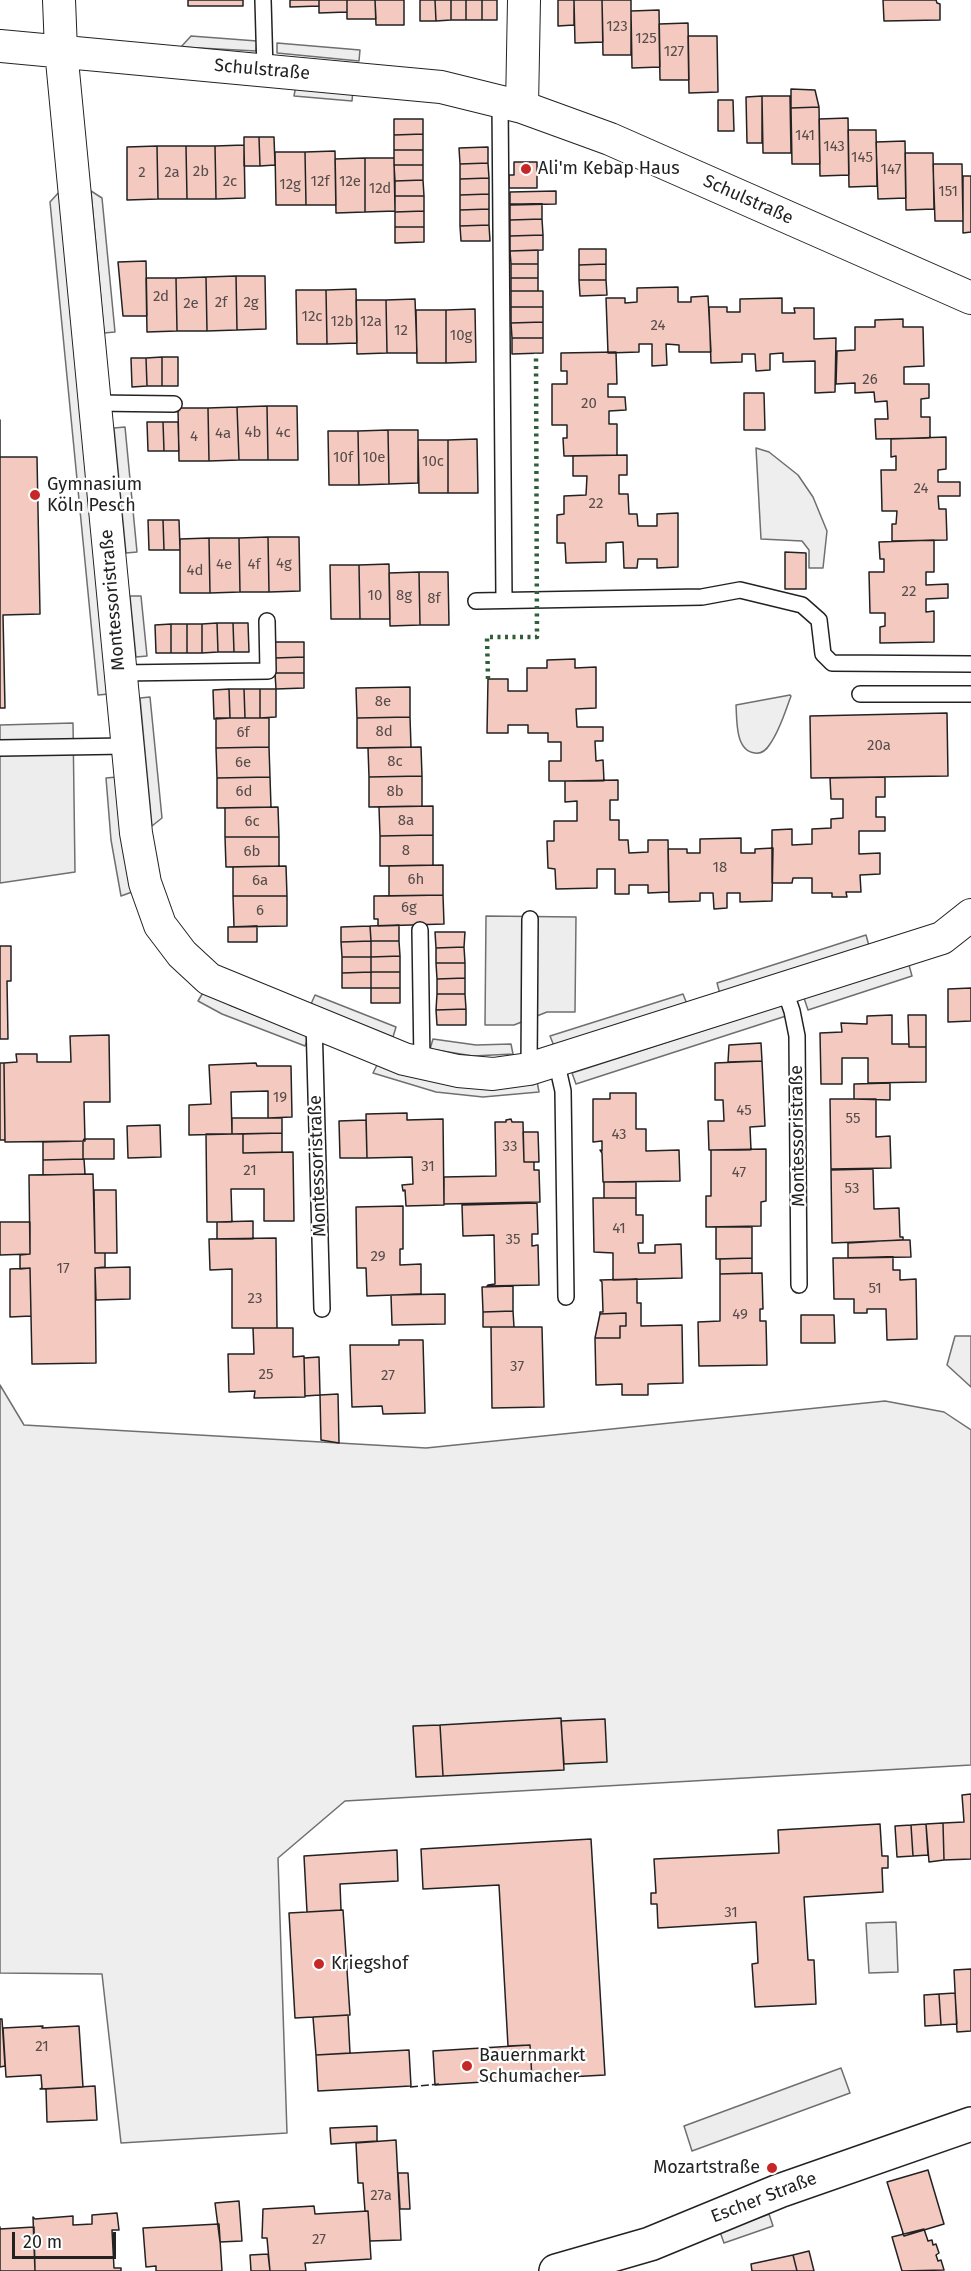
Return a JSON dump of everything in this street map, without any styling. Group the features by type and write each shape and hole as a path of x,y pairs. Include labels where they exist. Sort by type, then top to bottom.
{"main road":[{"name":"Escher Straße","path":"556,2271 650,2244 779,2191 971,2124"}],"street":[{"name":"Montessoristraße","path":"59,0 60,51 136,833 145,883 160,925 182,954 209,979 404,1059 458,1071 493,1074 542,1065 942,938 971,916"},
{"path":"511,104 524,0"},
{"name":"Schulstraße","path":"0,46 441,87 511,104 610,139 971,298"}],"lane":[{"path":"263,0 265,70"},
{"path":"504,600 511,104"},
{"path":"94,403 174,404"},
{"path":"476,601 702,597 740,590 802,605 819,620 823,654 832,663 971,664"},
{"path":"120,673 268,671 267,621"},
{"path":"860,694 971,694"},
{"path":"0,748 126,746"},
{"path":"530,919 542,1065 563,1091 566,1297"},
{"path":"420,930 422,1063"},
{"name":"Montessoristraße","path":"784,988 797,1036 800,1285"},
{"name":"Montessoristraße","path":"314,1022 322,1309"}],"shaded area":[{"path":"191,36 257,41 256,51 181,47"},
{"path":"277,43 360,50 359,61 277,53"},
{"path":"296,85 353,90 352,101 294,96"},
{"path":"60,191 109,694 98,695 50,202"},
{"path":"91,191 102,198 115,332 104,333"},
{"path":"125,427 137,552 126,553 114,428"},
{"path":"756,448 769,452 798,475 813,497 827,531 823,568 809,568 809,550 802,541 761,539"},
{"path":"130,596 141,596 147,656 136,657"},
{"path":"790,695 779,727 769,746 760,753 748,751 740,741 738,734 736,705"},
{"path":"150,697 162,818 152,826 140,698"},
{"path":"73,723 75,872 0,883 0,725"},
{"path":"117,777 132,892 121,896 111,840 106,778"},
{"path":"486,916 576,917 575,1012 547,1012 514,1025 485,1025"},
{"path":"866,935 869,946 720,994 717,983"},
{"path":"909,965 912,976 808,1010 804,998"},
{"path":"204,991 232,1006 309,1036 305,1046 222,1014 198,1001"},
{"path":"683,994 687,1004 554,1046 550,1036"},
{"path":"315,995 396,1027 393,1037 311,1004"},
{"path":"782,1005 786,1016 576,1084 572,1073"},
{"path":"433,1039 476,1045 511,1044 513,1054 473,1056 430,1049"},
{"path":"378,1063 537,1081 539,1092 483,1097 436,1092 373,1073"},
{"path":"955,1336 971,1336 971,1387 947,1365"},
{"path":"0,1385 24,1425 426,1448 885,1401 944,1412 971,1430 971,1765 345,1801 278,1858 287,2133 121,2143 102,1974 0,1973"},
{"path":"896,1922 898,1972 869,1973 866,1923"},
{"path":"841,2068 850,2093 692,2151 684,2126"},
{"path":"769,2214 773,2226 724,2243 720,2232"}],"building":[{"path":"188,0 243,0 243,6 188,6"},
{"path":"290,0 319,0 319,6 290,7"},
{"path":"319,0 347,0 347,12 319,13"},
{"path":"347,0 375,0 376,19 347,19"},
{"path":"375,0 404,0 404,25 376,25"},
{"path":"420,0 435,0 436,21 420,21"},
{"path":"435,0 451,0 451,20 436,21"},
{"path":"451,0 466,0 466,20 451,20"},
{"path":"466,0 482,0 482,20 466,20"},
{"path":"482,0 497,0 497,20 482,20"},
{"path":"558,0 574,0 574,25 558,26"},
{"path":"574,0 602,0 603,42 575,43"},
{"path":"602,0 631,0 631,55 603,55"},
{"path":"883,0 936,0 940,4 940,20 884,21"},
{"path":"659,10 660,67 632,68 631,11"},
{"path":"688,23 689,80 660,80 659,24"},
{"path":"688,36 717,36 718,92 689,93"},
{"path":"791,89 815,90 819,107 791,108"},
{"path":"762,96 762,143 747,143 746,97"},
{"path":"762,96 790,96 791,153 763,153"},
{"path":"718,100 733,100 734,131 718,131"},
{"path":"819,107 820,164 792,164 791,108"},
{"path":"848,118 849,175 820,176 819,119"},
{"path":"394,119 423,119 423,134 394,135"},
{"path":"848,130 876,130 877,186 849,187"},
{"path":"423,134 423,150 394,150 394,135"},
{"path":"244,137 259,137 260,166 244,166"},
{"path":"259,137 274,137 275,165 260,166"},
{"path":"905,141 906,198 878,199 876,142"},
{"path":"244,145 245,198 216,199 215,146"},
{"path":"157,146 158,199 127,200 127,147"},
{"path":"157,146 186,146 187,199 158,199"},
{"path":"186,146 215,146 216,199 187,199"},
{"path":"488,147 488,163 460,164 459,148"},
{"path":"394,150 423,150 423,165 394,165"},
{"path":"335,151 336,205 306,205 305,152"},
{"path":"275,152 305,152 306,205 276,205"},
{"path":"905,153 933,153 934,209 906,210"},
{"path":"365,158 394,158 395,211 365,212"},
{"path":"365,158 365,212 336,213 335,159"},
{"name":"Ali'm Kebap Haus","path":"514,162 537,162 537,188 509,188 509,175 514,175"},
{"path":"488,163 489,178 460,179 460,164"},
{"path":"933,164 962,164 963,221 935,221"},
{"path":"394,165 423,165 423,180 395,181"},
{"path":"963,176 971,176 971,232 963,233"},
{"path":"489,178 489,194 460,195 460,179"},
{"path":"423,180 424,196 395,196 395,181"},
{"path":"556,191 556,204 510,205 510,192"},
{"path":"489,194 489,209 460,210 460,195"},
{"path":"395,196 424,196 424,211 395,212"},
{"path":"510,204 542,204 542,219 510,220"},
{"path":"489,209 489,225 460,226 460,210"},
{"path":"424,211 424,227 395,227 395,212"},
{"path":"542,219 543,235 510,236 510,220"},
{"path":"489,225 490,241 461,241 460,226"},
{"path":"395,227 424,227 424,242 395,243"},
{"path":"543,235 543,250 510,251 510,236"},
{"path":"579,249 606,249 606,264 579,265"},
{"path":"538,250 538,264 511,264 510,251"},
{"path":"146,261 147,316 123,316 118,262"},
{"path":"511,264 538,264 538,278 511,278"},
{"path":"606,264 606,280 579,280 579,265"},
{"path":"236,276 237,330 207,331 206,277"},
{"path":"236,276 265,276 266,329 237,330"},
{"path":"206,277 207,331 177,331 176,278"},
{"path":"146,278 176,278 177,331 147,332"},
{"path":"511,278 538,278 538,291 511,291"},
{"path":"579,280 606,280 607,295 580,296"},
{"path":"678,287 678,302 691,302 691,297 708,296 711,352 679,352 679,345 666,344 667,365 652,366 652,344 639,344 639,352 608,353 606,298 625,298 625,303 637,302 637,288"},
{"path":"356,289 357,343 327,344 326,290"},
{"path":"296,290 326,290 327,344 297,344"},
{"path":"511,291 543,291 543,307 511,307"},
{"path":"782,298 782,313 795,313 794,308 814,308 814,339 836,338 835,392 815,393 815,361 783,362 783,353 770,354 770,370 756,371 755,354 742,354 742,362 711,363 709,307 727,307 727,312 740,312 740,299"},
{"path":"415,299 417,353 387,353 386,300"},
{"path":"356,300 386,300 387,353 357,354"},
{"path":"511,307 543,307 543,322 511,323"},
{"path":"475,309 476,362 446,363 446,310"},
{"path":"416,310 446,310 446,363 417,363"},
{"path":"903,319 903,327 923,327 924,366 904,367 904,384 929,384 929,398 921,399 921,417 930,417 930,438 876,439 875,419 888,419 887,401 875,402 874,392 855,393 855,383 836,384 837,351 855,350 855,327 875,327 875,320"},
{"path":"543,322 543,338 512,338 511,323"},
{"path":"512,338 543,338 543,353 512,354"},
{"path":"616,352 617,384 608,384 608,397 625,397 626,410 609,411 609,424 617,424 617,455 564,456 563,438 567,438 567,425 552,425 552,384 567,384 567,371 561,371 561,353"},
{"path":"162,357 178,357 178,386 162,386"},
{"path":"162,357 162,386 147,386 146,358"},
{"path":"131,358 146,358 147,386 132,387"},
{"path":"744,393 764,393 765,430 744,430"},
{"path":"267,406 297,406 298,460 268,460"},
{"path":"267,406 268,460 239,460 237,407"},
{"path":"237,407 239,460 209,461 208,408"},
{"path":"178,408 208,408 209,461 179,461"},
{"path":"147,422 163,422 164,451 148,451"},
{"path":"163,422 178,422 179,451 164,451"},
{"path":"388,430 418,430 418,483 389,484"},
{"path":"388,430 389,484 359,485 358,431"},
{"path":"328,431 358,431 359,485 329,485"},
{"path":"946,437 946,469 938,470 938,482 960,482 960,496 938,496 939,509 946,509 947,540 892,541 892,524 896,524 897,511 882,511 881,470 896,470 896,456 891,457 891,439"},
{"path":"477,439 478,493 448,493 448,440"},
{"path":"418,440 448,440 448,493 419,493"},
{"path":"627,455 627,475 619,475 619,494 628,494 629,514 637,514 638,526 657,526 657,514 678,513 678,567 657,568 657,559 638,559 637,568 624,568 623,542 606,543 606,562 566,563 565,543 557,543 557,515 564,514 564,496 586,495 587,476 573,476 573,456"},
{"path":"0,457 37,457 40,614 3,615 5,708 0,708"},
{"path":"148,520 163,520 164,550 149,550"},
{"path":"163,520 179,520 180,550 164,550"},
{"path":"268,537 299,537 300,591 269,592"},
{"path":"268,537 269,592 240,592 239,538"},
{"path":"209,538 239,538 240,592 210,593"},
{"path":"209,538 210,593 180,593 180,539"},
{"path":"934,540 934,572 926,572 926,585 948,584 948,598 926,599 926,612 934,611 934,642 880,643 880,627 885,626 885,613 870,613 869,572 884,572 884,559 880,559 879,542"},
{"path":"785,552 806,553 806,589 785,589"},
{"path":"389,564 390,619 360,619 359,565"},
{"path":"330,565 359,565 360,619 331,619"},
{"path":"419,572 448,572 449,625 420,625"},
{"path":"419,572 420,625 390,626 389,573"},
{"path":"217,623 233,623 234,652 218,652"},
{"path":"217,623 218,652 202,653 202,624"},
{"path":"233,623 248,623 249,652 234,652"},
{"path":"171,624 187,624 187,653 171,653"},
{"path":"171,624 171,653 156,653 155,625"},
{"path":"187,624 202,624 202,653 187,653"},
{"path":"275,642 304,642 304,657 275,658"},
{"path":"304,657 304,673 275,673 275,658"},
{"path":"575,659 575,668 596,667 596,708 576,709 577,727 603,727 603,741 595,741 596,761 603,760 604,781 549,781 549,761 561,761 561,742 548,742 548,733 528,733 528,725 508,725 508,733 487,733 488,679 508,679 508,691 527,691 527,668 547,668 547,660"},
{"path":"275,673 304,673 304,688 276,689"},
{"path":"410,687 410,717 357,718 356,688"},
{"path":"229,689 244,689 245,718 230,718"},
{"path":"229,689 230,718 214,719 213,690"},
{"path":"244,689 260,689 260,718 245,718"},
{"path":"260,689 276,689 276,717 260,718"},
{"path":"947,713 948,776 811,778 810,716"},
{"path":"410,717 411,747 357,748 357,718"},
{"path":"216,718 269,718 269,747 216,748"},
{"path":"269,747 270,777 217,778 216,748"},
{"path":"421,747 422,776 369,777 368,748"},
{"path":"422,776 422,806 369,807 369,777"},
{"path":"270,777 271,807 217,808 217,778"},
{"path":"885,777 885,797 876,797 876,817 885,817 885,831 859,831 859,854 880,853 880,874 860,875 861,892 846,892 847,897 832,897 832,893 812,893 812,878 793,878 792,883 772,883 772,830 792,829 792,845 812,844 812,829 831,828 831,819 843,818 843,799 831,799 830,778"},
{"path":"618,780 618,800 610,800 610,820 619,820 619,840 628,840 629,853 648,852 648,840 668,840 669,892 648,893 648,885 629,885 629,894 615,894 615,869 597,869 597,888 556,889 555,869 548,868 547,841 554,841 554,821 577,821 577,801 565,802 565,781"},
{"path":"433,806 433,835 380,836 379,807"},
{"path":"278,807 279,837 225,837 225,808"},
{"path":"433,835 433,865 380,866 380,836"},
{"path":"225,837 279,837 279,866 226,867"},
{"path":"741,838 741,853 755,853 755,849 773,848 772,901 740,902 740,893 727,893 727,908 714,909 713,893 700,893 700,901 669,902 668,849 687,849 687,853 700,853 700,839"},
{"path":"443,865 443,895 389,896 389,866"},
{"path":"286,866 287,896 233,896 233,867"},
{"path":"443,895 444,924 378,926 378,919 374,919 374,896"},
{"path":"233,896 287,896 287,926 234,927"},
{"path":"399,925 399,941 371,941 370,926"},
{"path":"257,926 257,942 228,942 228,927"},
{"path":"370,926 371,941 341,942 341,927"},
{"path":"435,932 465,932 464,947 436,948"},
{"path":"371,941 399,941 400,956 371,957"},
{"path":"371,941 371,957 342,957 341,942"},
{"path":"0,946 11,946 11,981 7,981 8,1039 0,1039"},
{"path":"464,947 465,963 436,963 436,948"},
{"path":"400,956 400,972 371,972 371,957"},
{"path":"342,957 371,957 371,972 342,973"},
{"path":"436,963 465,963 465,978 437,979"},
{"path":"371,972 400,972 400,988 371,988"},
{"path":"371,972 371,988 342,988 342,973"},
{"path":"465,978 465,994 437,994 437,979"},
{"path":"371,988 400,988 400,1003 371,1003"},
{"path":"971,988 971,1021 948,1022 948,989"},
{"path":"437,994 465,994 466,1009 436,1010"},
{"path":"466,1009 466,1025 437,1025 436,1010"},
{"path":"892,1015 892,1044 926,1047 926,1082 868,1083 868,1058 842,1058 842,1084 821,1084 820,1033 842,1032 841,1023 867,1024 867,1016"},
{"path":"908,1015 926,1015 926,1047 909,1047"},
{"path":"109,1035 110,1102 84,1102 85,1141 5,1142 4,1063 17,1062 16,1054 37,1054 37,1062 71,1062 70,1036"},
{"path":"761,1043 762,1061 728,1062 729,1045"},
{"path":"762,1061 765,1126 750,1127 751,1150 709,1150 708,1121 724,1121 723,1100 715,1100 715,1063"},
{"path":"0,1063 4,1063 5,1140 0,1140"},
{"path":"256,1063 257,1066 291,1066 292,1117 268,1118 268,1091 231,1092 232,1134 189,1135 189,1105 211,1104 209,1065"},
{"path":"890,1083 890,1100 854,1099 854,1084"},
{"path":"610,1093 636,1093 636,1129 646,1129 646,1151 679,1150 680,1181 603,1182 600,1150 602,1151 602,1141 593,1142 593,1099 610,1099"},
{"path":"830,1099 876,1099 876,1137 890,1136 891,1168 831,1169"},
{"path":"407,1113 407,1120 443,1119 444,1205 406,1206 405,1190 403,1191 402,1185 413,1184 412,1157 367,1158 366,1114"},
{"path":"232,1118 282,1118 282,1133 232,1134"},
{"path":"511,1119 512,1122 523,1122 524,1162 534,1162 534,1170 539,1170 540,1202 444,1204 444,1177 496,1176 495,1122 506,1122"},
{"path":"366,1120 367,1158 340,1158 339,1121"},
{"path":"160,1125 161,1157 128,1158 127,1126"},
{"path":"523,1132 538,1132 539,1162 524,1162"},
{"path":"282,1133 282,1152 243,1153 243,1134"},
{"path":"206,1134 243,1134 243,1153 293,1152 294,1221 264,1221 264,1189 231,1189 232,1222 207,1222"},
{"path":"84,1139 114,1139 114,1159 83,1159"},
{"path":"83,1141 83,1159 43,1160 43,1142"},
{"path":"766,1149 766,1201 761,1202 761,1226 706,1227 706,1196 711,1196 711,1150"},
{"path":"84,1159 85,1174 43,1175 43,1160"},
{"path":"873,1169 874,1209 899,1208 900,1237 903,1237 903,1240 832,1243 831,1170"},
{"path":"93,1174 95,1253 105,1253 105,1267 95,1268 96,1363 32,1364 30,1268 20,1269 20,1255 30,1254 29,1175"},
{"path":"604,1182 636,1182 636,1198 604,1198"},
{"path":"94,1190 116,1190 117,1253 95,1253"},
{"path":"593,1198 636,1198 636,1215 643,1215 643,1243 638,1243 639,1253 655,1253 655,1245 681,1244 682,1278 613,1280 613,1253 594,1252"},
{"path":"537,1203 538,1234 532,1234 532,1246 538,1245 539,1285 487,1286 495,1284 494,1235 463,1236 462,1205"},
{"path":"403,1206 403,1249 400,1249 400,1265 421,1264 421,1294 367,1296 366,1268 357,1268 356,1207"},
{"path":"253,1221 253,1239 217,1239 217,1222"},
{"path":"0,1222 30,1222 30,1254 0,1255"},
{"path":"716,1227 752,1227 752,1258 716,1259"},
{"path":"276,1238 277,1328 232,1328 232,1269 210,1270 209,1239"},
{"path":"910,1240 911,1257 848,1258 848,1243"},
{"path":"893,1257 893,1270 900,1270 900,1280 916,1279 917,1339 887,1340 886,1309 867,1309 867,1313 854,1313 854,1299 834,1299 833,1258"},
{"path":"752,1258 752,1273 720,1274 720,1259"},
{"path":"130,1267 130,1299 96,1300 95,1268"},
{"path":"30,1268 31,1316 10,1317 10,1269"},
{"path":"762,1273 763,1309 760,1309 760,1321 766,1321 767,1365 699,1366 698,1322 720,1321 720,1274"},
{"path":"637,1279 637,1303 641,1303 641,1326 682,1325 683,1383 648,1384 648,1395 622,1395 622,1384 596,1385 595,1338 620,1338 620,1326 626,1326 626,1313 600,1314 603,1312 602,1282 600,1280"},
{"path":"513,1286 513,1311 483,1312 482,1287"},
{"path":"445,1294 445,1324 392,1325 391,1295"},
{"path":"513,1311 514,1327 483,1327 483,1312"},
{"path":"626,1313 626,1326 620,1326 620,1338 595,1338 600,1314"},
{"path":"801,1315 834,1315 835,1343 801,1343"},
{"path":"491,1327 542,1327 544,1407 492,1408"},
{"path":"253,1328 293,1328 293,1357 304,1356 305,1397 254,1398 255,1391 229,1392 228,1354 254,1354"},
{"path":"399,1340 423,1340 425,1413 383,1414 382,1406 352,1407 350,1345 399,1345"},
{"path":"319,1357 320,1395 305,1396 304,1358"},
{"path":"338,1394 339,1443 321,1440 320,1395"},
{"path":"561,1718 564,1770 443,1776 440,1725"},
{"path":"605,1719 607,1762 564,1764 561,1721"},
{"path":"440,1725 443,1776 416,1777 413,1726"},
{"path":"971,1794 971,1859 944,1860 943,1823 964,1822 962,1795"},
{"path":"943,1823 944,1860 929,1862 926,1824"},
{"path":"880,1824 882,1856 888,1856 888,1868 882,1868 883,1892 804,1897 808,1960 814,1960 816,2004 755,2007 752,1964 758,1963 756,1922 658,1928 657,1904 651,1904 651,1893 656,1893 654,1859 779,1853 778,1830"},
{"path":"926,1824 928,1855 913,1856 911,1825"},
{"path":"911,1825 913,1856 897,1857 895,1826"},
{"path":"591,1839 605,2075 532,2079 530,2045 508,2046 499,1885 423,1889 421,1849"},
{"path":"397,1850 398,1881 340,1884 341,1910 307,1912 304,1856"},
{"name":"Kriegshof","path":"343,1910 350,2015 295,2018 289,1913"},
{"path":"971,1969 971,2031 957,2032 954,1970"},
{"path":"955,1993 957,2024 941,2025 939,1994"},
{"path":"939,1994 941,2025 925,2026 924,1995"},
{"path":"348,2015 350,2053 316,2055 313,2017"},
{"path":"0,2019 2,2019 5,2066 0,2067"},
{"path":"43,2026 42,2028 79,2026 83,2087 40,2089 42,2088 41,2075 6,2077 3,2028"},
{"path":"530,2045 532,2079 435,2085 433,2051"},
{"path":"409,2050 411,2086 318,2091 316,2055"},
{"path":"95,2086 97,2120 47,2122 46,2089"},
{"path":"377,2126 377,2141 331,2144 330,2128"},
{"path":"396,2140 401,2240 370,2241 363,2183 358,2183 356,2143"},
{"path":"928,2170 944,2224 904,2236 887,2182"},
{"path":"398,2173 408,2173 410,2209 400,2209"},
{"path":"239,2201 242,2241 220,2242 215,2203"},
{"path":"314,2206 315,2214 368,2211 371,2259 305,2263 306,2271 270,2271 267,2238 262,2238 263,2209"},
{"path":"117,2213 119,2230 112,2230 114,2268 121,2268 121,2271 35,2271 33,2217 35,2219 73,2216 73,2225 92,2224 92,2215"},
{"path":"219,2224 222,2271 156,2271 156,2266 146,2267 143,2228"},
{"path":"34,2227 35,2271 0,2271 0,2229"},
{"path":"924,2229 928,2241 932,2240 933,2245 936,2244 939,2253 936,2255 938,2261 941,2260 944,2270 902,2271 892,2237"},
{"path":"809,2251 814,2271 797,2271 793,2255"},
{"path":"268,2254 270,2271 251,2271 250,2255"},
{"path":"793,2255 797,2271 752,2271 751,2264"}],"hedge":[{"path":"488,679 487,637 537,637 536,353"}],"fence":[{"path":"410,2087 439,2084"}],"place":[{"name":"Ali'm Kebap Haus","path":"526,169"},
{"name":"Gymnasium Köln Pesch","path":"35,495"},
{"name":"Kriegshof","path":"319,1964"},
{"name":"Bauernmarkt Schumacher","path":"467,2066"},
{"name":"Mozartstraße","path":"772,2168"}]}
